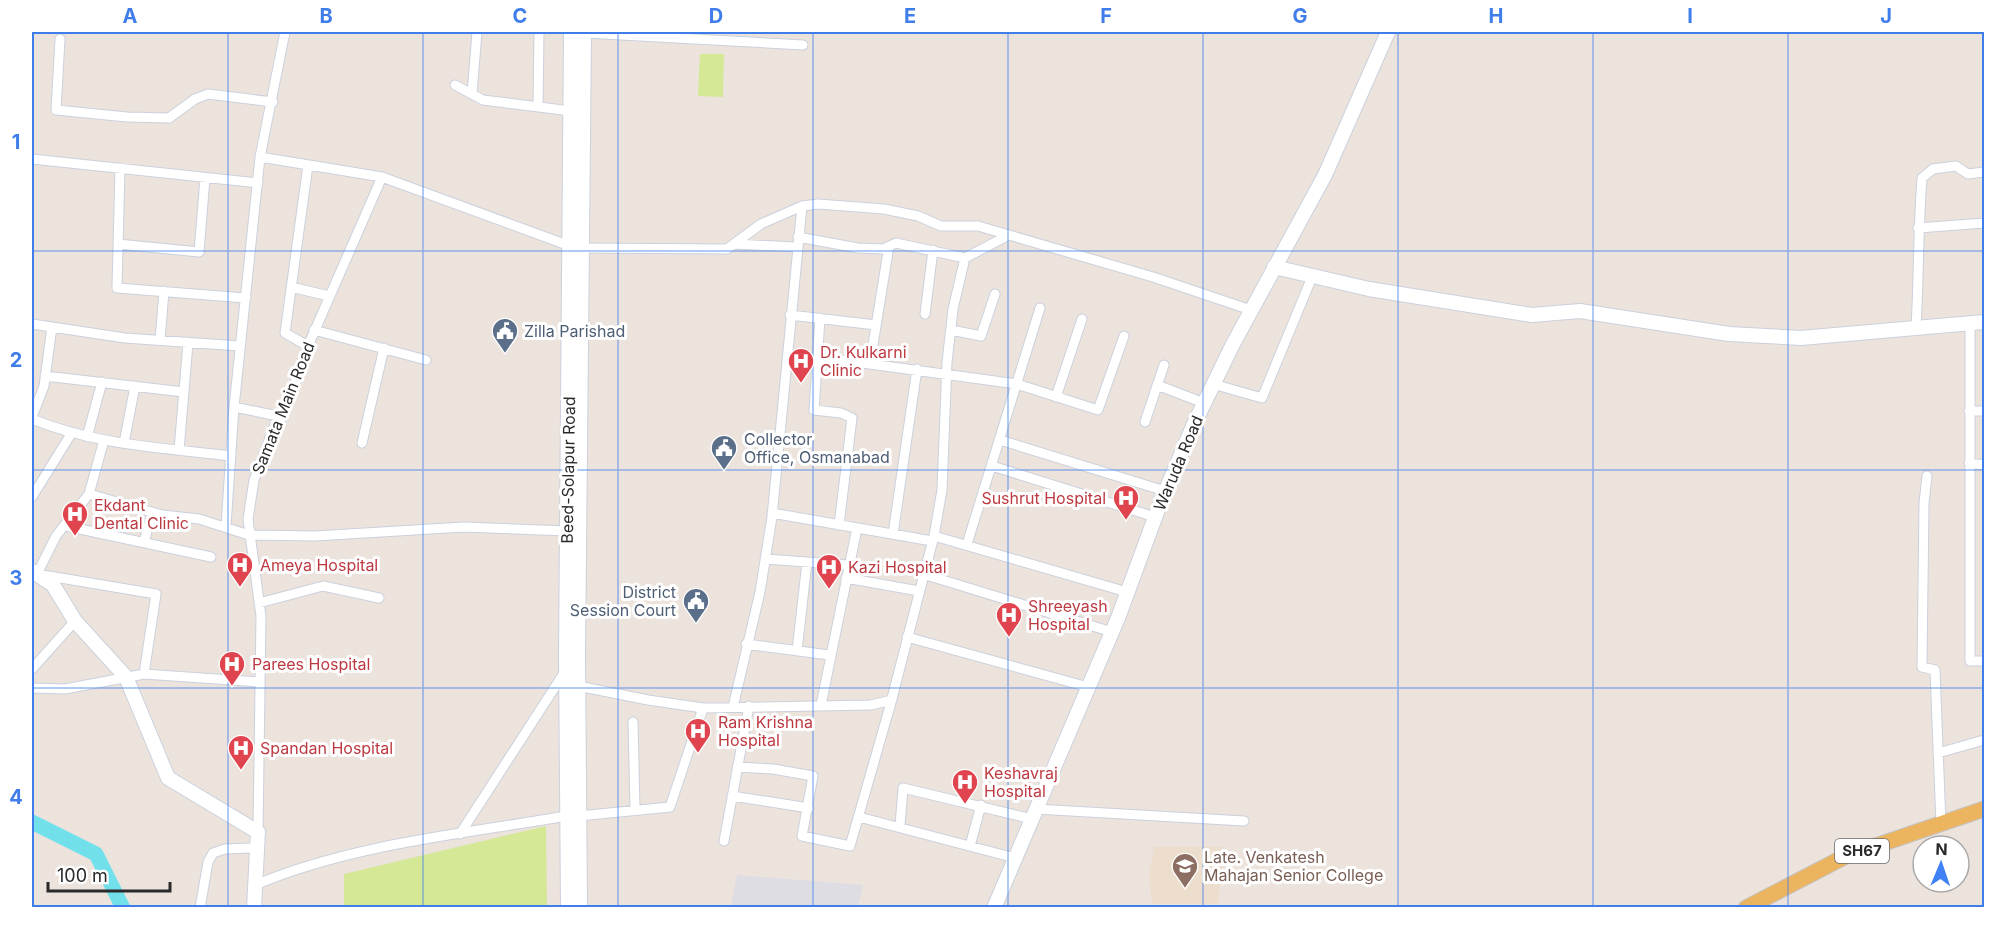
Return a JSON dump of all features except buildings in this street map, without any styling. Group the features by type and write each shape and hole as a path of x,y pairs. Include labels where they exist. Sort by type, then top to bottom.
{"main road":[{"name":"SH67","path":"1746,908 1846,856 1984,809"}],"street":[{"name":"Samata Main Road","path":"225,526 234,406 260,157 273,102 285,32"},
{"path":"472,94 477,32"},
{"path":"538,32 538,107"},
{"path":"579,32 803,45"},
{"name":"Beed-Solapur Road","path":"567,908 578,686 576,247 571,111 579,32"},
{"name":"Beed-Solapur Road","path":"579,32 576,247 567,531 566,670 572,816 580,908"},
{"name":"Waruda Road","path":"994,908 1112,632 1155,517 1204,404 1251,310 1325,175 1388,32"},
{"path":"60,39 56,110 127,117 169,118 195,99 208,93 273,102"},
{"path":"455,85 483,100 571,111"},
{"path":"260,157 382,177 576,247 727,249 761,224 801,206 818,204 884,209 918,216 941,226 978,226 1251,310"},
{"path":"32,159 258,183"},
{"path":"308,165 285,333 308,346"},
{"path":"1916,327 1920,270 1917,256 1918,228 1922,178 1933,169 1956,166 1968,174 1984,172"},
{"path":"120,168 117,288 246,298"},
{"name":"Samata Main Road","path":"255,831 260,682 259,603 248,519 254,480 274,427 283,417 314,330 382,177"},
{"path":"118,244 199,252 205,178"},
{"path":"733,707 765,559 772,513 801,206"},
{"path":"1918,228 1984,223"},
{"path":"798,237 858,248 883,249 896,243 965,258 1009,235"},
{"path":"735,244 796,248"},
{"path":"870,363 889,246"},
{"path":"925,314 933,250"},
{"path":"737,767 773,769 813,776 809,808 802,836 850,846 892,700 933,539 942,490 951,330 965,258"},
{"path":"1274,267 1380,291 1532,315 1580,311 1730,334 1801,338 1977,322 1969,411 1970,661 1984,661"},
{"path":"1213,384 1263,398 1312,277"},
{"path":"291,287 329,296"},
{"path":"160,340 164,291"},
{"path":"951,330 981,336 995,294"},
{"path":"968,544 1040,308"},
{"path":"790,315 876,325"},
{"path":"820,318 814,410 841,413 852,418 839,525"},
{"path":"1056,397 1082,319"},
{"path":"32,324 188,343 240,346"},
{"path":"52,327 45,376 32,418 71,434 231,456"},
{"path":"314,330 426,360"},
{"path":"818,357 1017,384 1098,410 1124,336"},
{"path":"179,450 188,343"},
{"path":"362,443 384,348"},
{"path":"1145,422 1164,365"},
{"path":"893,534 917,369"},
{"path":"45,376 184,392"},
{"path":"87,437 102,382"},
{"path":"1157,385 1204,404"},
{"path":"124,443 135,386"},
{"path":"234,406 283,417"},
{"path":"1969,411 1984,411"},
{"path":"32,496 71,434"},
{"path":"34,573 47,551 89,494 104,440"},
{"path":"1000,440 1166,491"},
{"path":"1969,464 1984,465"},
{"path":"992,466 1155,517"},
{"path":"1928,476 1924,503 1922,667 1935,670 1941,824"},
{"path":"89,494 152,513 199,519 249,535 315,536 464,527 567,531"},
{"path":"144,542 152,513"},
{"path":"772,513 893,534 968,544 1127,592"},
{"path":"66,526 211,557"},
{"path":"821,705 829,655 857,528"},
{"path":"765,559 849,564"},
{"path":"797,651 807,562"},
{"path":"34,573 53,585 75,621 126,677 168,778 255,831"},
{"path":"34,573 156,594 144,674"},
{"path":"923,574 1112,632"},
{"path":"846,578 919,591"},
{"path":"259,603 323,586 379,598"},
{"path":"32,669 75,621"},
{"path":"907,637 1088,687"},
{"path":"746,644 829,655"},
{"path":"460,834 566,670"},
{"path":"32,688 65,689 144,674 260,682"},
{"path":"578,686 703,708 871,705 892,700"},
{"path":"724,841 749,706"},
{"path":"255,885 293,869 388,847 572,816 670,807 703,708"},
{"path":"633,722 635,809"},
{"path":"1938,753 1984,740"},
{"path":"900,826 903,788 1034,814 1244,821"},
{"path":"732,796 809,808"},
{"path":"970,846 981,805"},
{"path":"859,817 1015,858"},
{"path":"248,908 251,848 255,831"},
{"path":"254,908 255,831"},
{"path":"200,908 208,861 213,853 225,849 251,848"}],"shaded area":[{"name":"Late. Venkatesh Mahajan Senior College","path":"1154,847 1223,847 1218,904 1152,904 1149,875"},
{"path":"737,875 863,885 858,907 731,907"}],"green space":[{"path":"700,54 724,54 723,97 698,96"},
{"path":"546,826 547,907 344,907 344,874"}],"waterway":[{"path":"32,822 96,854 123,908"}],"place":[{"name":"Zilla Parishad","path":"505,354"},
{"name":"Dr. Kulkarni Clinic","path":"801,384"},
{"name":"Collector Office, Osmanabad","path":"724,471"},
{"name":"Sushrut Hospital","path":"1126,521"},
{"name":"Ekdant Dental Clinic","path":"75,537"},
{"name":"Ameya Hospital","path":"240,588"},
{"name":"Kazi Hospital","path":"829,590"},
{"name":"District Session Court","path":"696,624"},
{"name":"Shreeyash Hospital","path":"1009,638"},
{"name":"Parees Hospital","path":"232,687"},
{"name":"Ram Krishna Hospital","path":"698,754"},
{"name":"Spandan Hospital","path":"241,771"},
{"name":"Keshavraj Hospital","path":"965,805"},
{"name":"Late. Venkatesh Mahajan Senior College","path":"1185,889"}]}
